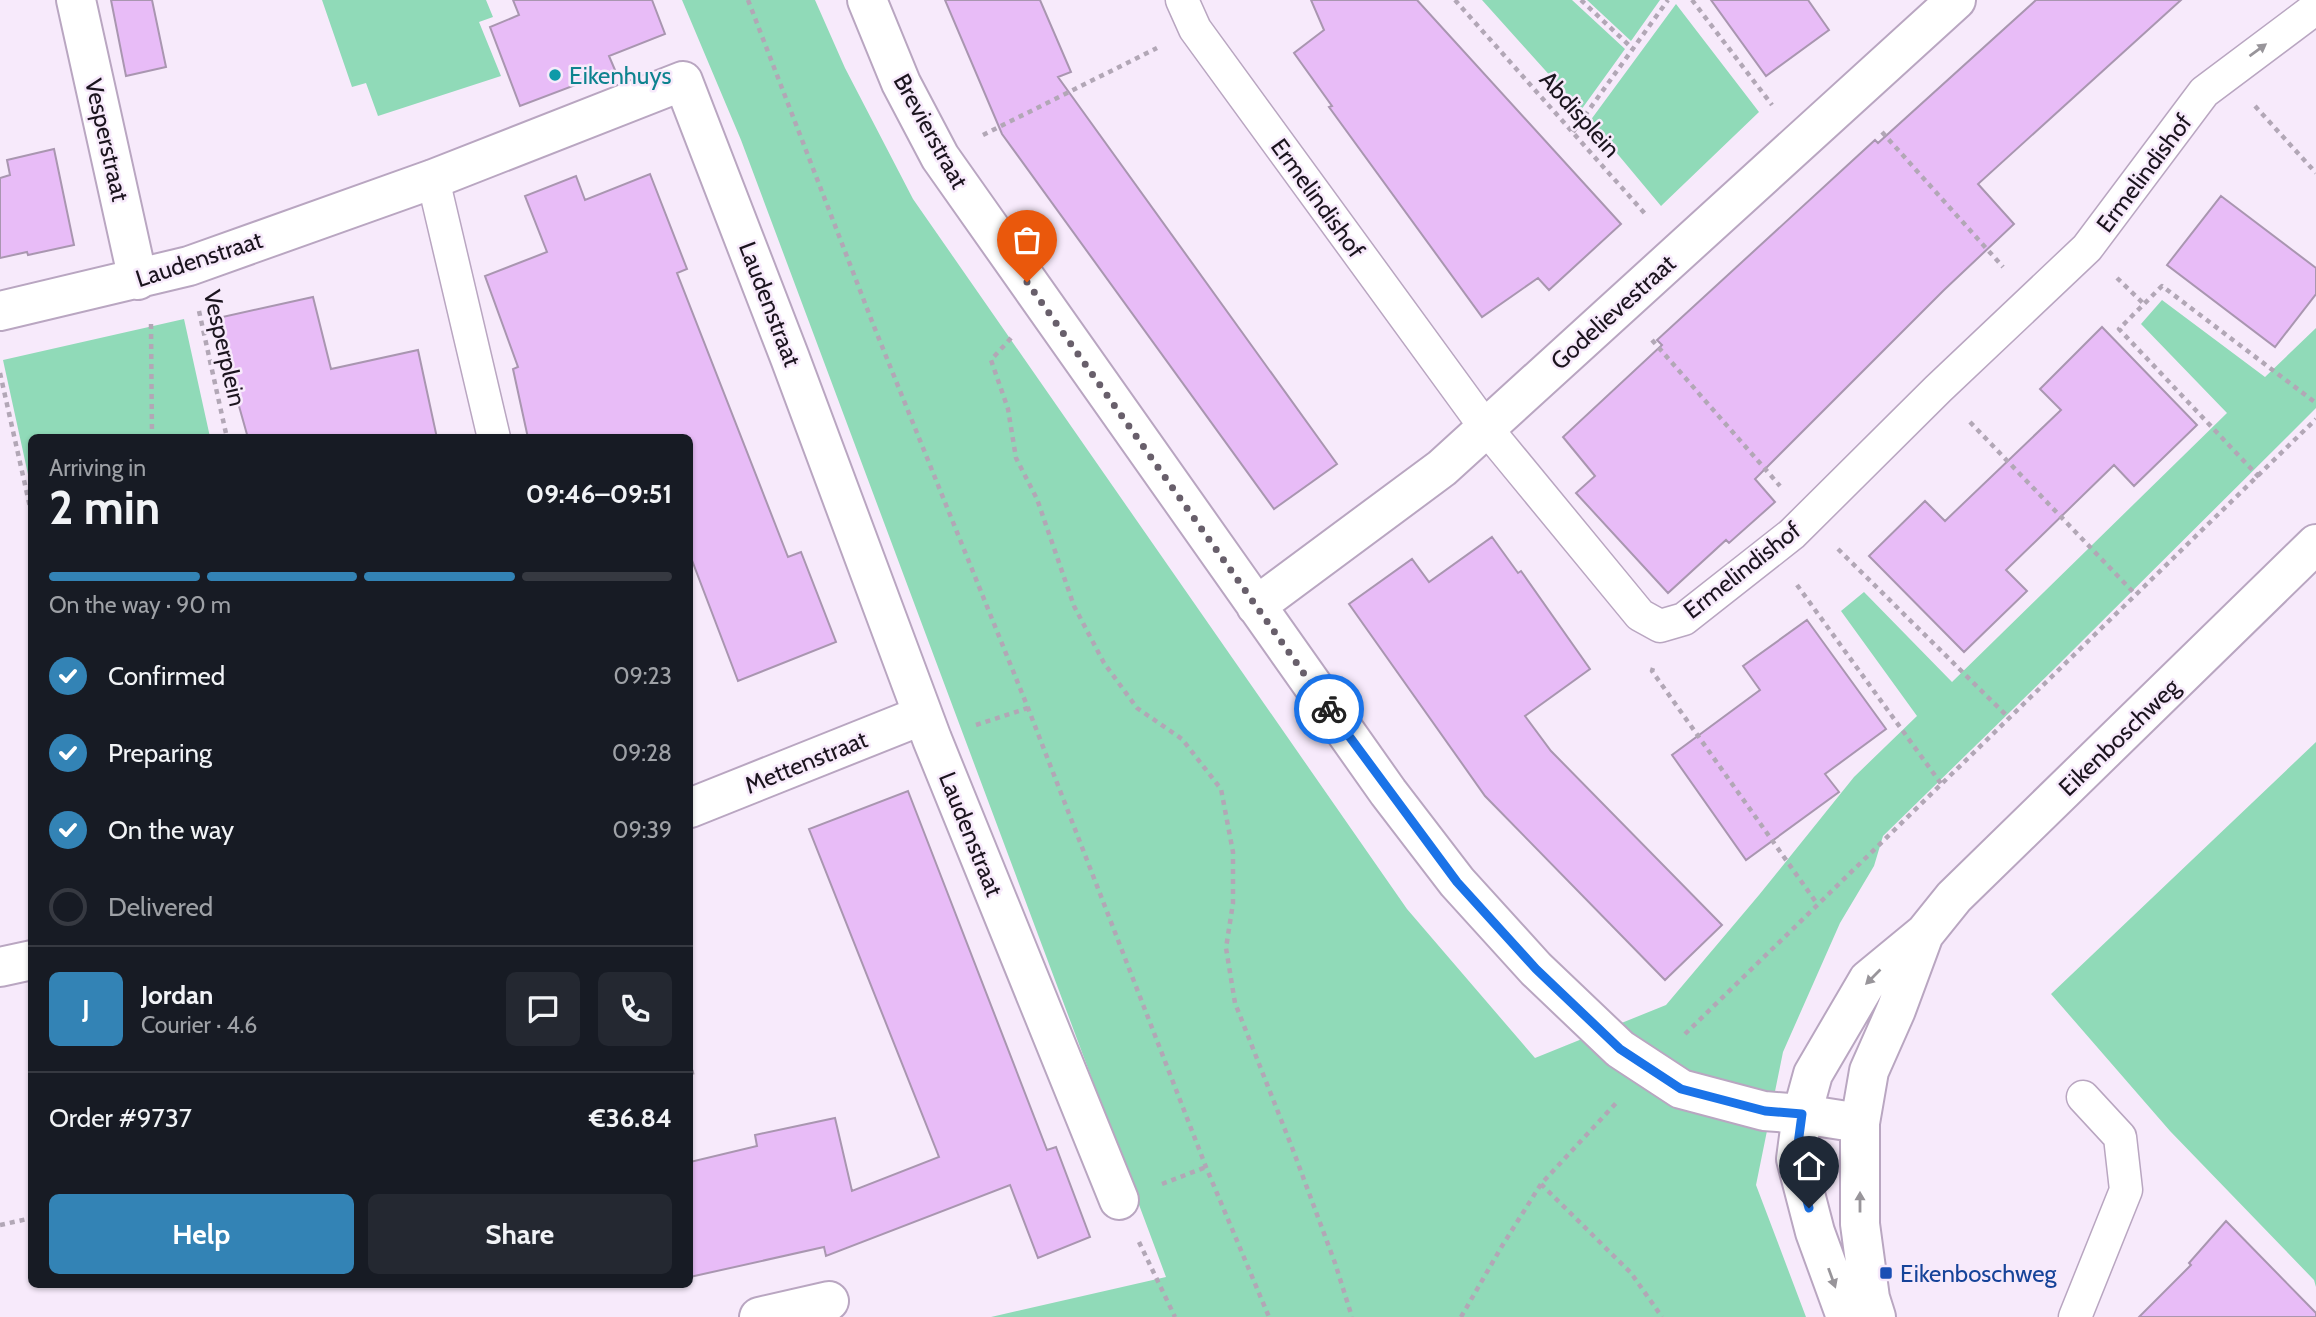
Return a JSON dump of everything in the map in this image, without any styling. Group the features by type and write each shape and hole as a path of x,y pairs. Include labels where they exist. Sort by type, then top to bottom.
{"street":[{"name":"Vesperstraat","path":"76,0 138,280"},
{"name":"Brevierstraat","path":"867,0 901,83 940,157 1388,792 1457,882 1536,969 1620,1049 1681,1089 1765,1111 1860,1123"},
{"name":"Godelievestraat","path":"1256,606 1442,468 1955,0"},
{"name":"Laudenstraat","path":"0,311 189,266 433,179 683,81 923,715 1119,1200"},
{"name":"Eikenboschweg","path":"1846,1317 1815,1232 1796,1159 1802,1114 1813,1074 1868,981 1925,933 1954,897 2316,544"},
{"name":"Mettenstraat","path":"693,807 923,715"},
{"name":"Eikenboschweg","path":"1877,1317 1870,1298 1860,1224 1860,1123 1869,1071 1925,933"},
{"path":"0,967 28,961"},
{"path":"760,1317 829,1301"}],"lane":[{"name":"Ermelindishof","path":"1182,0 1195,29 1486,428 1640,615 1660,626 1684,619 1793,534 1938,388 2087,248 2215,83 2316,8"},
{"path":"433,179 493,434"},
{"path":"2075,1317 2126,1190 2120,1137 2083,1097"}],"path":[{"path":"748,0 1206,1167 1269,1317"},
{"name":"Abdisplein","path":"1455,0 1679,252"},
{"path":"1581,0 1633,48"},
{"path":"1573,132 1668,0"},
{"path":"1692,0 1800,142"},
{"path":"940,157 1195,29"},
{"path":"2215,83 2316,173"},
{"path":"1850,96 2031,299"},
{"name":"Vesperplein","path":"189,266 226,434"},
{"path":"138,280 152,327 152,434"},
{"path":"2259,477 2119,329 2162,286 2316,403"},
{"path":"1042,303 991,360 1008,409 1016,458 1037,499 1074,606 1104,663 1137,708 1182,739 1222,789 1233,852 1233,903 1226,948 1235,1003 1293,1150 1352,1317"},
{"path":"1622,305 1808,517"},
{"path":"0,373 28,498"},
{"path":"1938,388 2136,596"},
{"path":"1461,1317 1541,1184 1650,1067 2316,419"},
{"name":"Ermelindishof","path":"1829,540 2009,718"},
{"name":"Ermelindishof","path":"1789,574 1942,785"},
{"path":"1660,626 1652,671 1818,905"},
{"path":"1541,1184 1631,1273 1662,1317"},
{"path":"1119,1200 1175,1317"},
{"path":"0,1225 28,1219"}],"green space":[{"path":"322,0 486,0 493,17 479,22 501,76 378,116 366,83 352,87"},
{"path":"682,0 815,0 845,68 913,199 1407,909 1535,1058 1666,1005 1854,777 1917,716 1841,611 1864,592 1952,682 2227,413 2141,324 2162,300 2265,377 2316,328 2316,408 1883,836 1874,866 1840,923 1783,1052 1756,1185 1806,1317 991,1317 1166,1277 741,140"},
{"path":"1482,0 1572,0 1625,49 1581,110"},
{"path":"1587,0 1660,0 1631,41"},
{"path":"1676,4 1759,112 1661,206 1590,121"},
{"path":"184,319 209,434 28,434 28,474 3,360"},
{"path":"2316,742 2316,1287 2314,1280 2170,1131 2051,994"}],"building":[{"path":"111,0 152,0 166,67 126,76"},
{"name":"Eikenhuys","path":"513,0 652,0 665,34 609,56 615,70 520,106 490,27 519,15"},
{"path":"945,0 1040,0 1071,72 1058,77 1337,464 1274,509 1002,134"},
{"path":"1311,0 1417,0 1621,224 1549,290 1538,278 1482,317 1329,107 1332,106 1294,53 1324,30"},
{"path":"1711,0 1808,0 1829,30 1766,76"},
{"path":"2036,0 2181,0 1978,184 2014,224 1755,479 1775,502 1729,543 1726,540 1668,593 1576,493 1595,476 1563,437 1662,345 1657,340 1875,140 1878,143"},
{"path":"54,149 74,245 0,258 0,178 10,175 7,160"},
{"path":"650,174 687,269 677,273 788,557 801,552 836,642 738,681 693,563 693,434 527,434 513,369 518,367 485,276 547,252 525,196 576,176 585,200"},
{"path":"2221,196 2316,268 2316,294 2275,347 2167,265"},
{"path":"313,297 331,369 418,350 436,434 247,434 228,367 218,318"},
{"path":"2102,327 2197,425 2134,486 2114,465 2006,570 2027,591 1964,652 1869,556 1925,501 1945,521 2061,410 2040,389"},
{"path":"1492,537 1518,573 1521,571 1590,669 1525,716 1551,751 1722,925 1665,980 1485,796 1349,604 1412,559 1429,582"},
{"path":"1807,620 1886,729 1825,774 1839,792 1746,860 1672,755 1760,690 1743,666"},
{"path":"908,791 1047,1150 1056,1147 1090,1237 1038,1258 1010,1185 826,1256 824,1247 693,1276 693,1161 757,1146 755,1135 835,1118 852,1191 939,1157 809,829"},
{"path":"2226,1221 2316,1313 2316,1317 2139,1317 2191,1265 2189,1263"}],"way so far":[{"path":"1027,282 1329,709"}],"place":[{"name":"Eikenhuys","path":"555,75"},
{"name":"Eikenboschweg","path":"1886,1273"}],"route":[{"path":"1329,709 1457,882 1536,969 1620,1049 1681,1089 1765,1111 1802,1114 1796,1159 1809,1208"}]}
